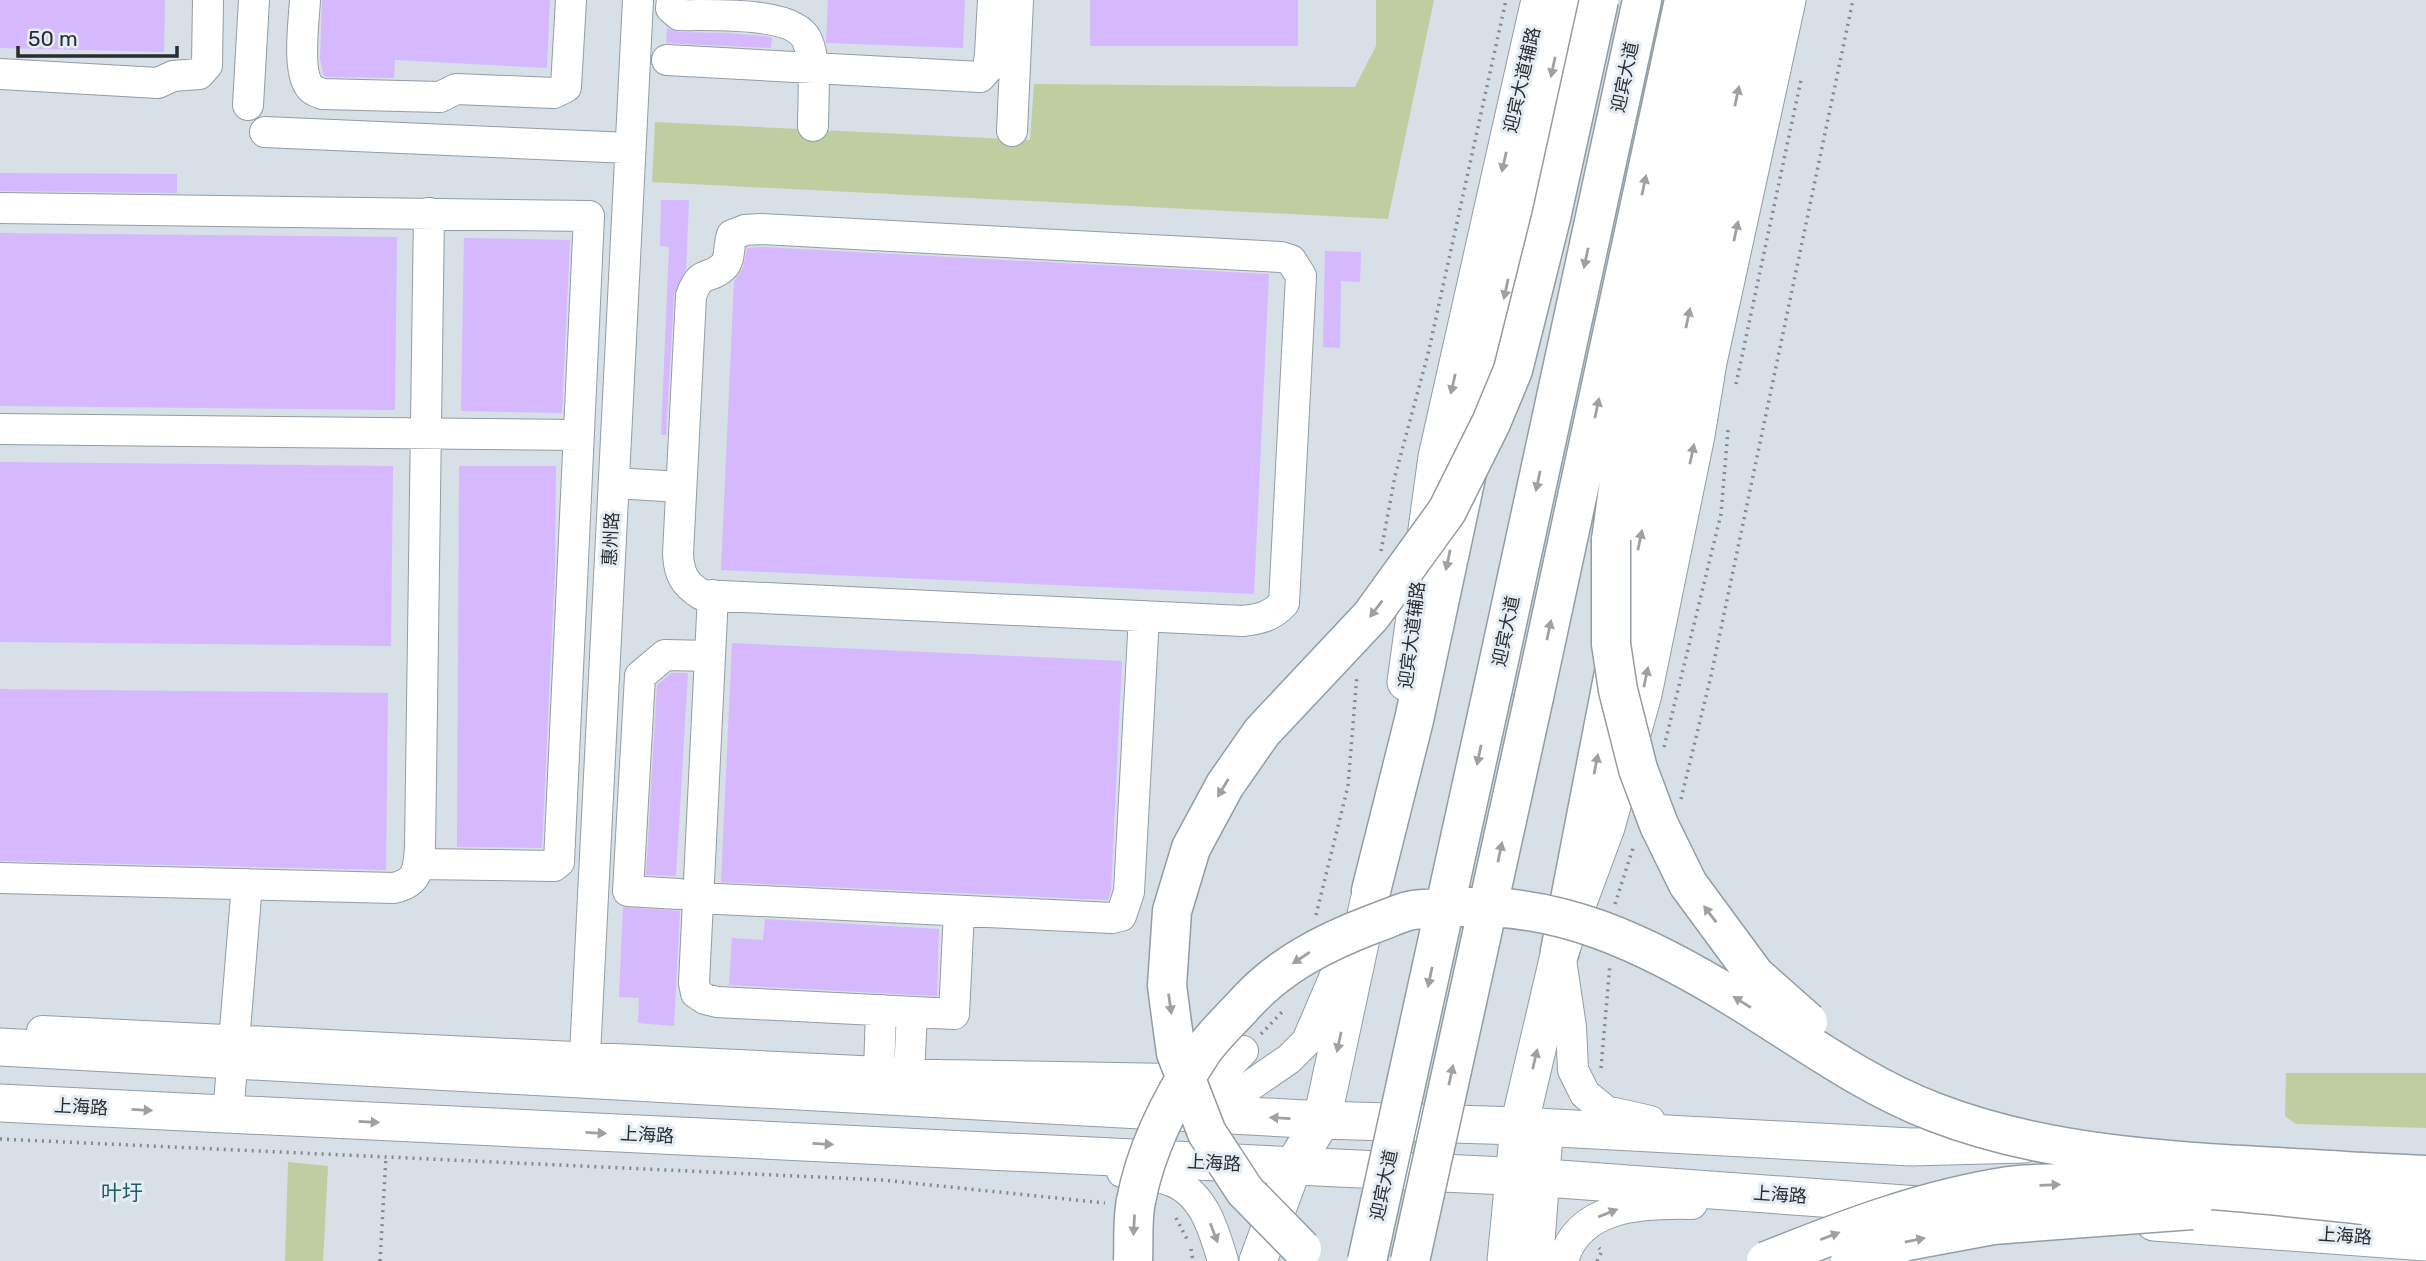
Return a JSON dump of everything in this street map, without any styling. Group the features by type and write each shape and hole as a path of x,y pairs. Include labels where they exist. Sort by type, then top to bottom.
{"highway":[{"path":"1371,891 1414,720 1568,0"},
{"path":"1319,1261 1302,1249 1245,1191 1207,1133 1177,1053 1167,986 1172,911 1191,848 1225,785 1262,732 1371,616 1447,511 1491,423 1513,370 1551,218 1599,0"},
{"name":"迎宾大道","path":"1367,1261 1642,0"},
{"path":"1410,1261 1684,0"},
{"path":"1723,0 1626,430 1611,540 1611,644 1618,690 1638,769 1659,825 1688,884 1755,975 1795,1012 1832,1039 1890,1074 1957,1104 2055,1138 2363,1188"},
{"path":"1560,951 1639,543 1758,0"},
{"path":"1133,1261 1135,1202 1157,1129 1204,1049 1254,993 1304,954 1353,932 1409,911 1479,905 1532,911 1574,920 1639,944 1740,1001 1868,1081 1932,1111 1994,1133 2063,1148 2363,1188"},
{"path":"1850,1261 1906,1241 1993,1225 2157,1211 2363,1188 2426,1175"},
{"path":"1766,1261 1879,1217 1956,1196 2013,1186 2074,1184 2363,1188"},
{"name":"上海路","path":"2363,1188 2426,1209"}],"main road":[{"name":"迎宾大道辅路","path":"1258,1261 1293,1166 1322,1120 1371,891 1410,657 1437,457 1540,0"},
{"path":"1506,1261 1530,1177 1534,1127 1560,951 1606,827 1643,694 1696,435 1708,362 1787,0"},
{"path":"13,1104 10,1075 12,1060 7,1042 233,1050 908,1085 1322,1120 1534,1127 1911,1147 2114,1141 2426,1160"},
{"name":"上海路","path":"13,1104 1530,1177 2426,1242"}],"street":[{"path":"0,74 158,83 173,76 200,74 206,65 208,0"},
{"path":"248,105 254,0"},
{"path":"305,0 302,61 306,79 312,89 323,94 440,97 456,89 554,93 566,87 570,0"},
{"name":"惠州路","path":"584,1068 638,0"},
{"path":"672,0 671,8 679,15 774,19 795,26 807,38 813,68 813,126"},
{"path":"667,60 980,77 988,68 993,0"},
{"path":"1012,131 1018,0"},
{"path":"439,140 440,97"},
{"path":"265,132 630,148"},
{"path":"0,208 589,216 559,862 554,866 419,864"},
{"path":"0,878 394,888 407,884 415,877 419,864 429,213"},
{"path":"745,230 1281,257 1292,260 1301,276 1284,603 1275,614 1243,621 702,595 681,578 678,554 681,487 691,296 696,283 707,274 722,269 728,259 728,246 732,235 745,230"},
{"path":"0,429 579,435"},
{"path":"614,483 681,487"},
{"path":"713,595 689,896 696,993 717,1002 954,1014 959,911"},
{"path":"710,656 665,655 640,676 628,891 1112,918 1121,916 1129,892 1144,616"},
{"path":"228,1115 247,884"},
{"path":"584,1068 879,1072 908,1085 1115,1100 1210,1101 1241,1092 1289,1059 1307,1041 1371,891"},
{"path":"1560,951 1571,1027 1573,1070 1585,1094 1606,1111 1633,1119 1911,1147"},
{"path":"879,1072 881,1010"},
{"path":"908,1085 912,1012"},
{"path":"908,1085 1203,1077 1223,1071 1243,1051"},
{"path":"906,1148 1056,1163 1172,1181 1198,1199 1214,1230 1223,1261"},
{"path":"1530,1177 1538,1261"},
{"path":"1563,1261 1565,1254 1594,1219 1616,1209 1663,1203 1951,1208"}],"path":[{"path":"1679,808 1711,676 1853,0"},
{"path":"1735,386 1801,80"},
{"path":"1662,755 1721,514 1728,425"},
{"path":"1615,907 1635,844"},
{"path":"1589,1097 1607,1085 1601,1068 1610,961"},
{"path":"0,1139 882,1180 1106,1203"},
{"path":"380,1261 386,1157"},
{"path":"1169,1214 1176,1218"},
{"path":"1583,1230 1602,1251 1597,1261"}],"green space":[{"path":"1376,0 1434,0 1388,219 652,182 655,122 1030,140 1034,84 1355,87 1376,46"},
{"path":"2286,1073 2426,1073 2426,1128 2296,1124 2285,1116"},
{"path":"288,1162 328,1166 323,1261 285,1261"}],"building":[{"path":"0,0 165,0 164,52 0,48"},
{"path":"322,0 550,0 547,68 395,60 394,78 326,77 320,59"},
{"path":"828,0 965,0 963,48 826,43"},
{"path":"1090,0 1298,0 1298,46 1090,46"},
{"path":"667,28 679,32 765,36 772,38 771,48 666,43"},
{"path":"0,173 177,174 177,193 0,191"},
{"path":"661,200 689,200 686,269 674,295 666,435 661,435 669,247 660,246"},
{"path":"0,233 397,237 395,410 0,406"},
{"path":"464,238 570,240 562,413 461,411"},
{"path":"747,248 1269,274 1254,594 721,570 734,281 743,268"},
{"path":"1325,251 1361,252 1360,282 1341,281 1340,348 1323,347"},
{"path":"0,462 393,466 391,646 0,642"},
{"path":"459,466 556,466 555,567 542,848 457,847"},
{"path":"732,643 1122,661 1111,890 1108,900 721,882"},
{"path":"671,673 688,673 676,876 646,875 657,685"},
{"path":"0,689 388,693 386,870 0,861"},
{"path":"623,907 680,911 674,1026 638,1023 639,998 619,997"},
{"path":"765,919 939,929 937,996 729,985 732,938 763,940"}],"district":[{"name":"叶圩","path":"122,1192"}]}
